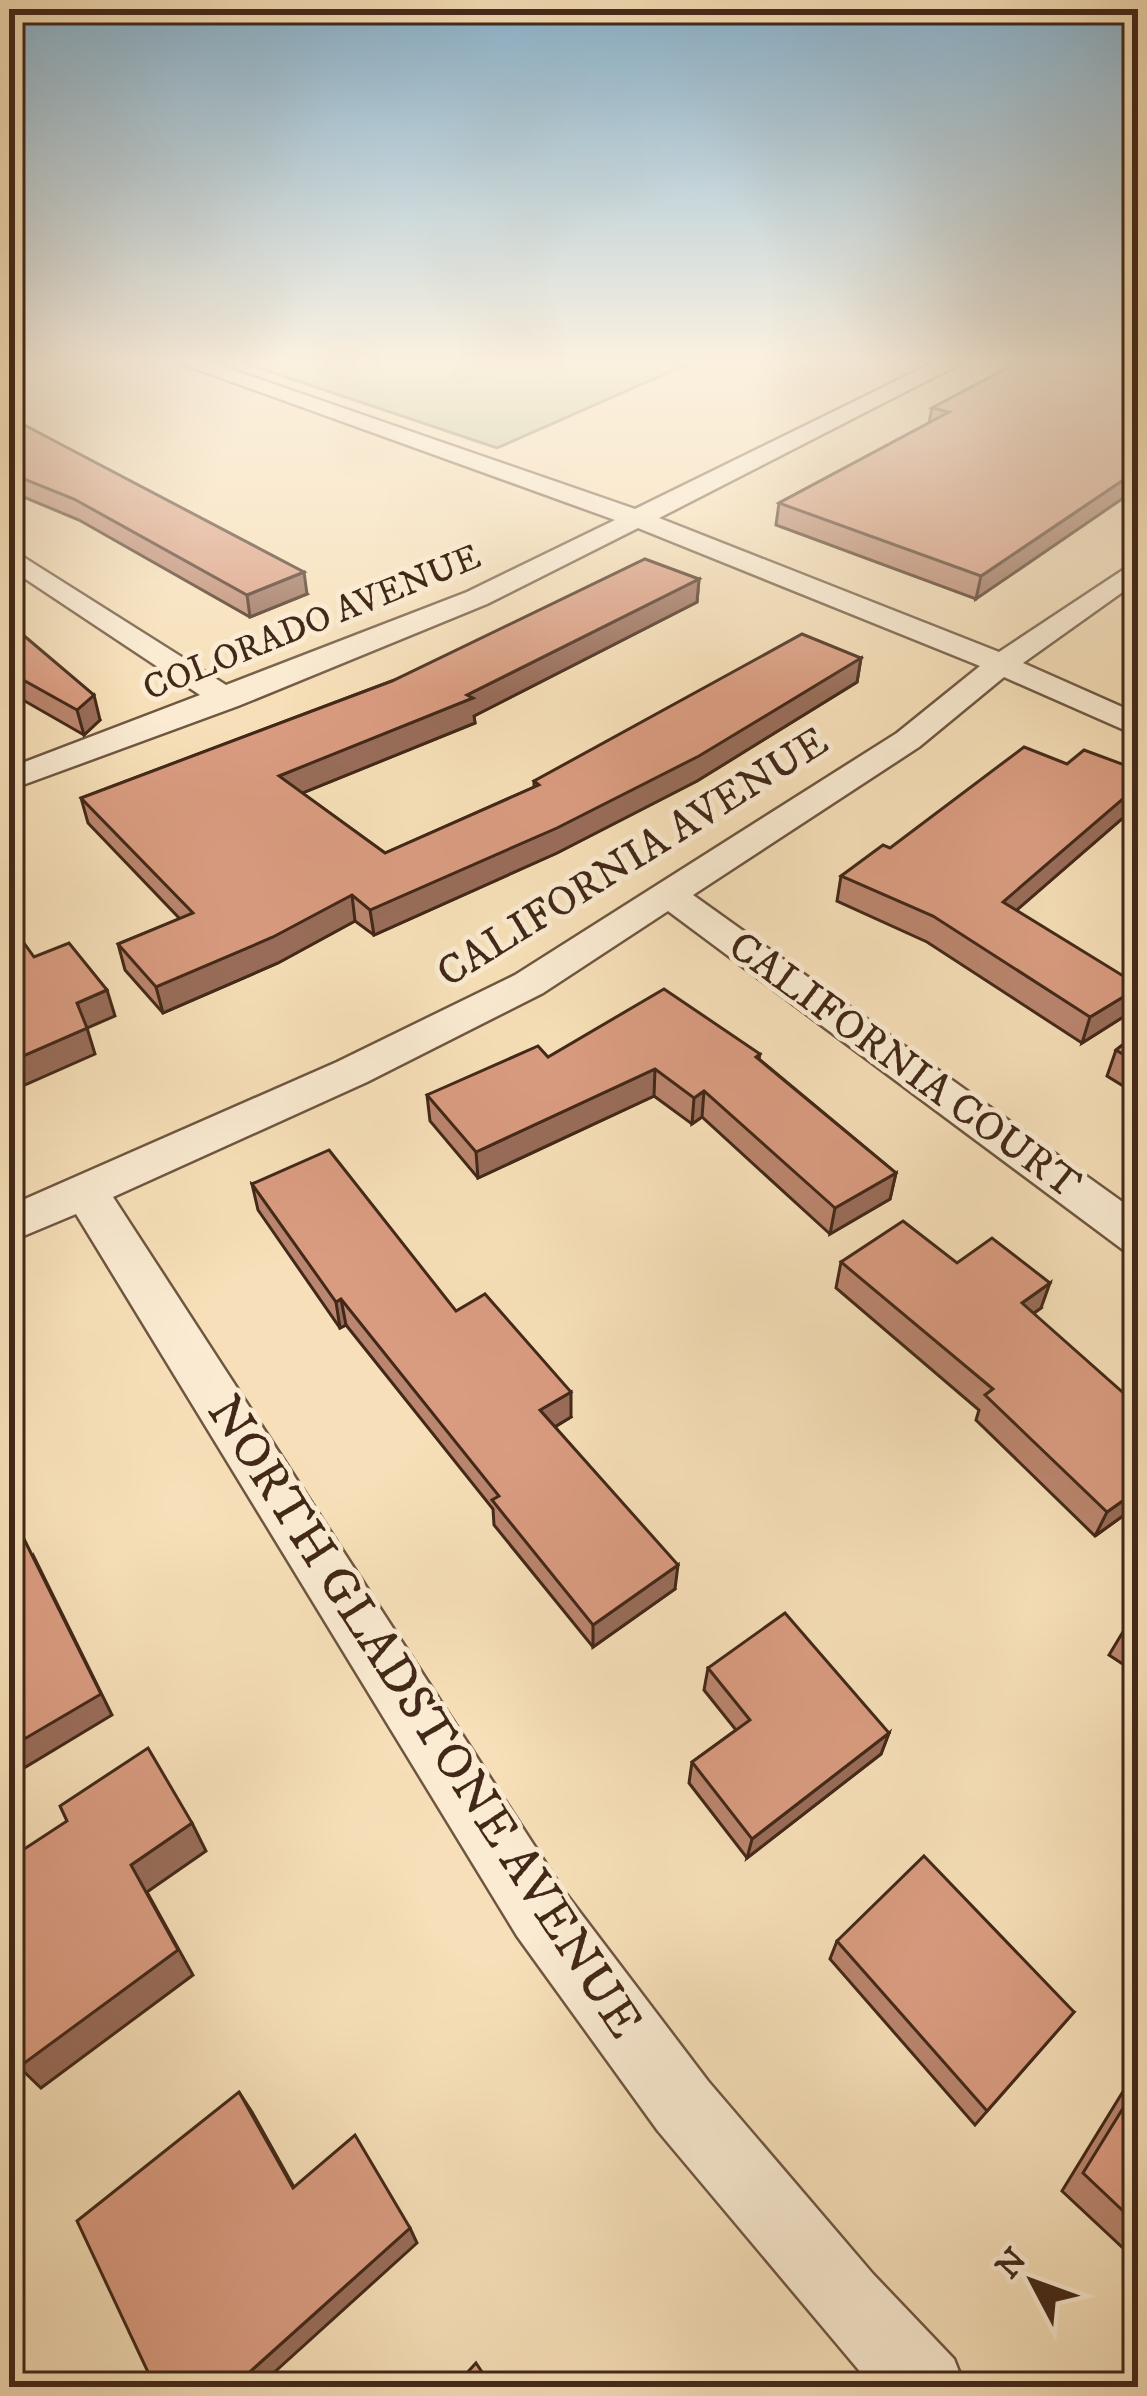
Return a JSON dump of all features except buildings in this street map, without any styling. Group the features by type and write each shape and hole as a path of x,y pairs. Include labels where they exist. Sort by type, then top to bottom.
{"street":[{"path":"499,471 638,519 1138,726"},
{"name":"COLORADO AVENUE","path":"9,780 477,598 735,471"},
{"path":"9,556 227,699"},
{"name":"CALIFORNIA AVENUE","path":"9,1225 87,1194 529,984 908,740 999,666 1138,568"},
{"name":"CALIFORNIA COURT","path":"669,895 1138,1237"},
{"name":"NORTH GLADSTONE AVENUE","path":"87,1194 540,1913 683,2106 845,2301 926,2387"}]}
